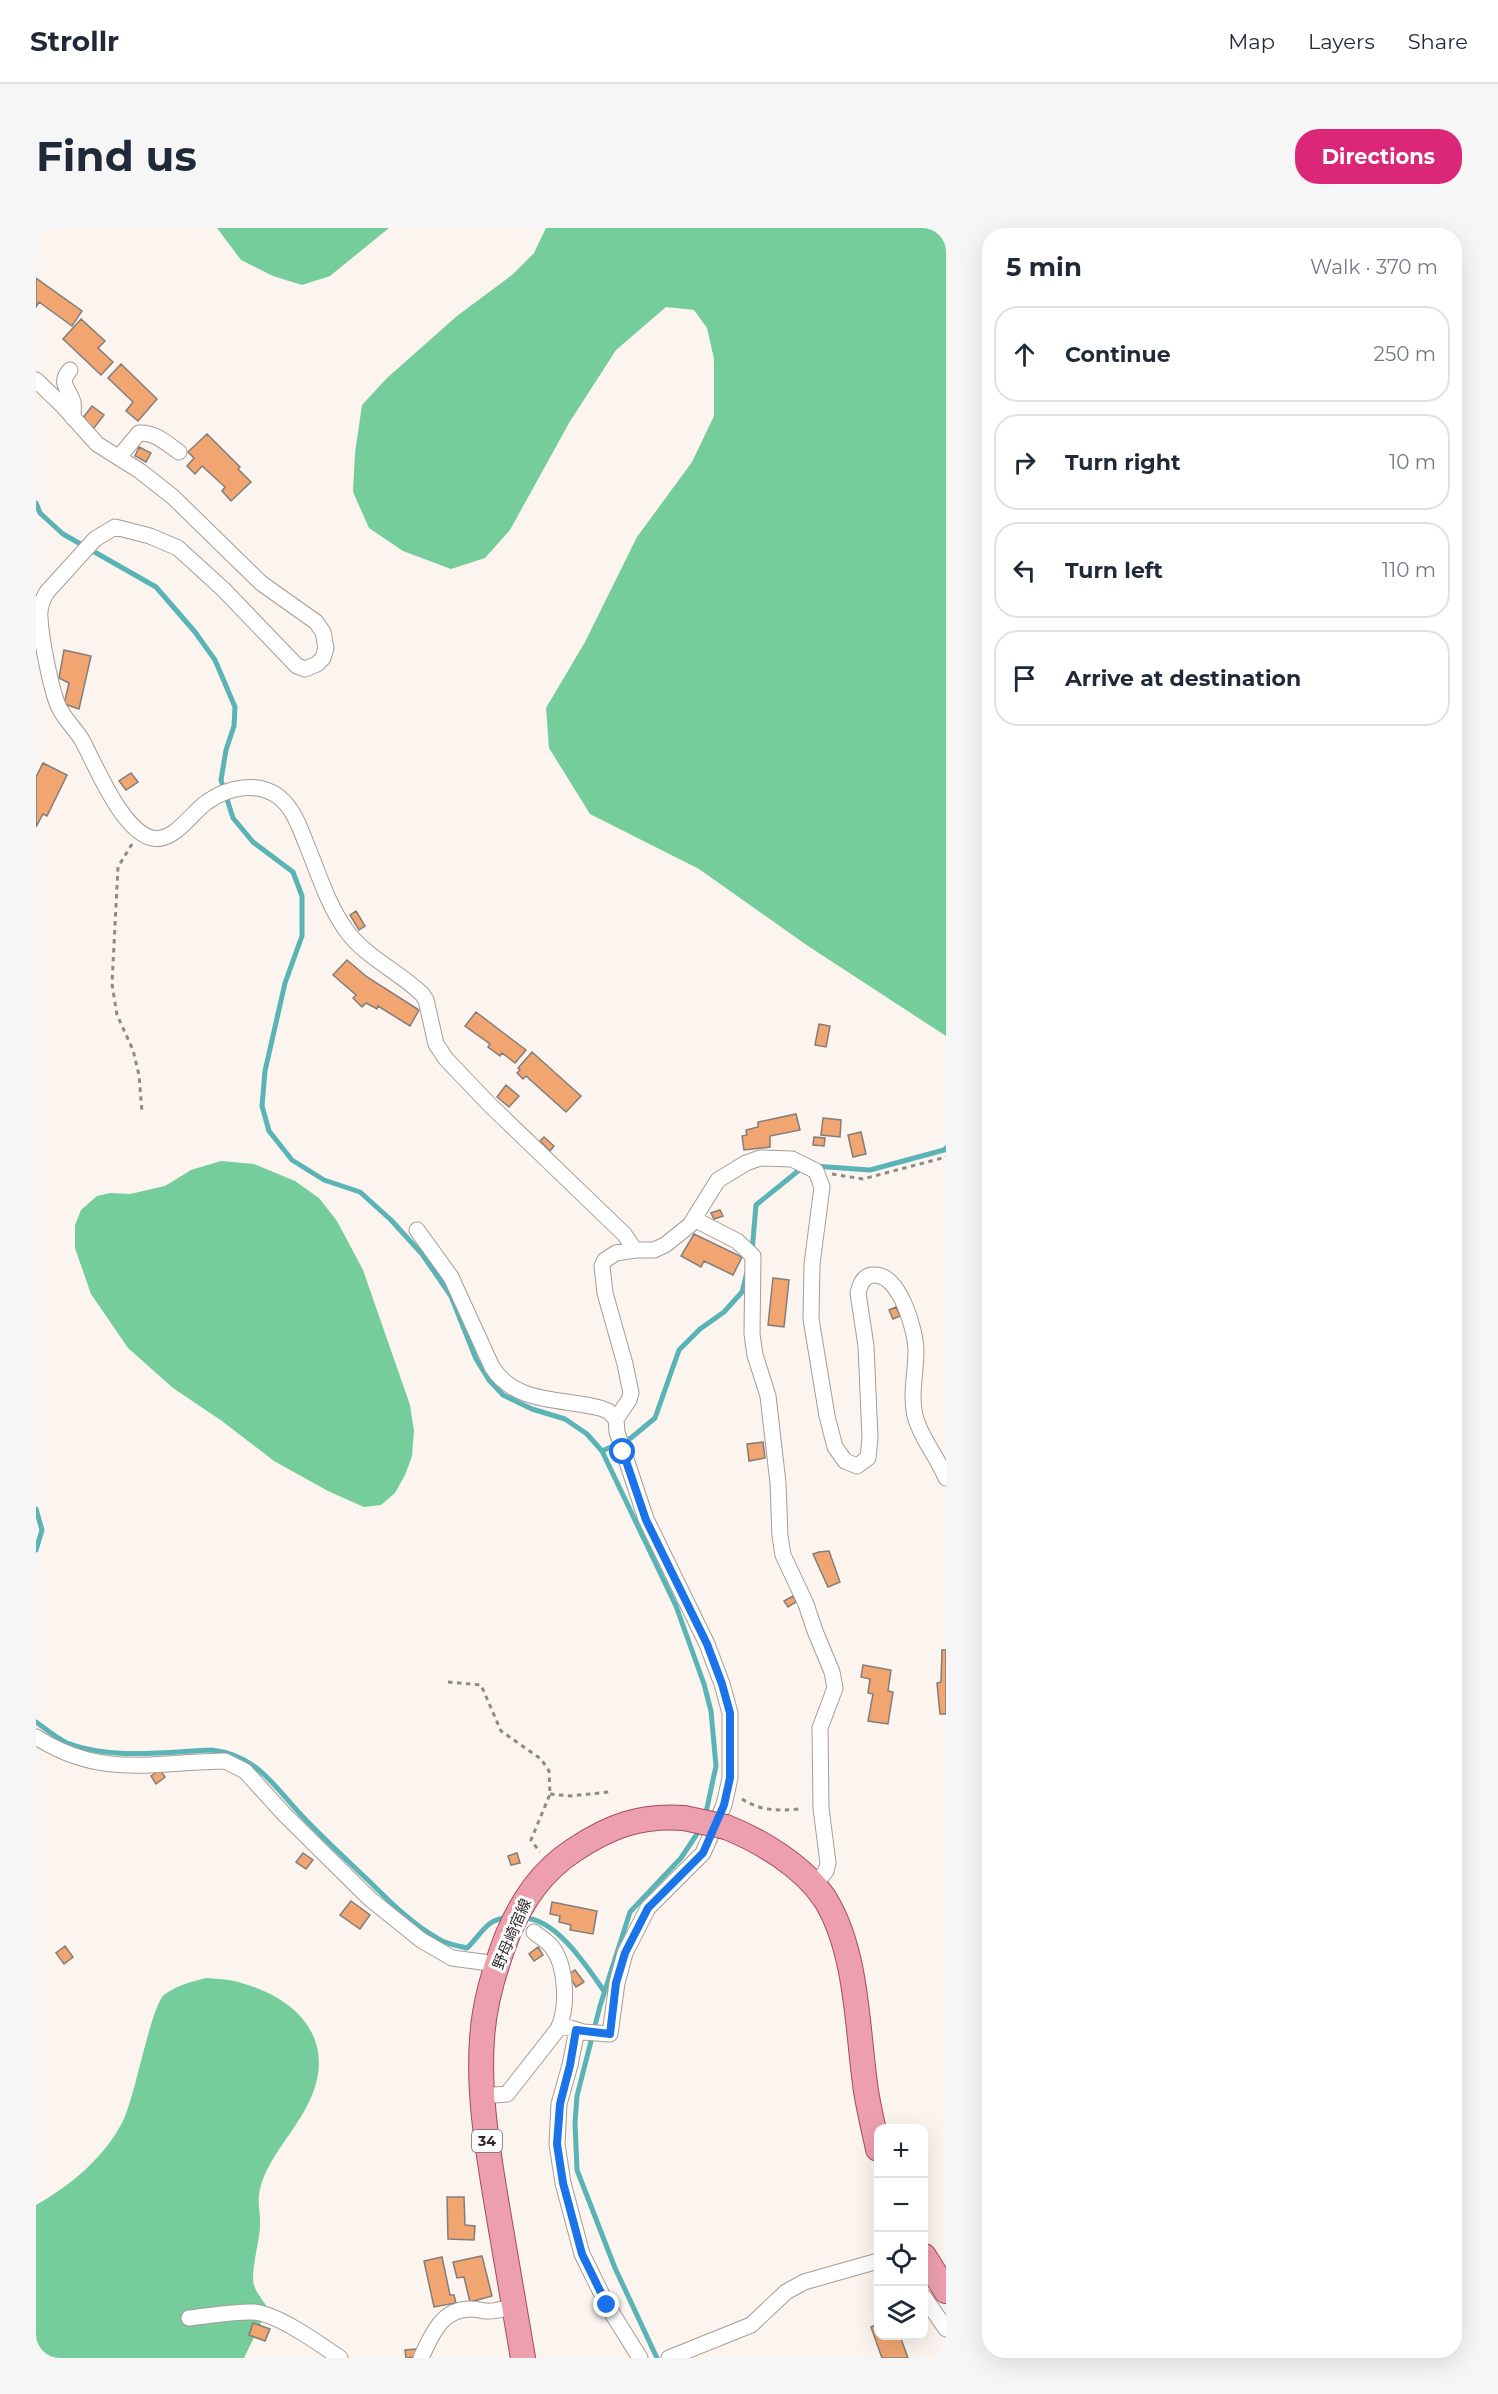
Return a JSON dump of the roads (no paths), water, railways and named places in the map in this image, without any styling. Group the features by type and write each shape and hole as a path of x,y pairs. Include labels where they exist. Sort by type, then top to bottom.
{"main road":[{"name":"野母崎宿線","path":"523,2358 488,2149 482,2096 482,2039 490,1989 497,1964 521,1923 540,1879 564,1856 611,1828 654,1817 684,1818 726,1827 745,1834 776,1852 814,1886 825,1900 842,1937 851,1973 866,2093 874,2127"},
{"path":"928,2262 946,2290"}],"street":[{"path":"70,370 65,375 63,383 73,404 73,418"},
{"path":"36,380 97,444 119,457 173,497 261,583 316,622 325,639 323,658 312,668 305,669 297,666 223,589 172,545 150,536 115,527 91,543 47,592 42,602 40,617 54,690 63,716 82,741 91,761 129,820 140,832 153,838 161,838 180,829 207,802 227,793 253,786 262,788 286,803 294,813 335,914 347,932 363,949 422,994 426,1000 436,1044 446,1059 489,1104 624,1234 635,1250"},
{"path":"119,457 139,433 148,433 158,437 179,452"},
{"path":"617,1425 631,1393 605,1293 602,1266 609,1256 635,1250 654,1250 665,1245 694,1219 718,1180 729,1172 760,1158 792,1159 813,1170 822,1187 812,1264 811,1319 827,1416 835,1447 845,1461 851,1465 857,1466 868,1458 870,1438 866,1346 858,1293 860,1285 867,1276 873,1274 894,1285 904,1303 916,1351 912,1404 915,1418 946,1478"},
{"path":"694,1219 750,1252 752,1334 755,1354 768,1396 783,1555 806,1604 836,1688 820,1728 821,1808 828,1863 826,1871 814,1886"},
{"path":"417,1230 451,1277 482,1346 500,1379 523,1393 600,1408 617,1425 623,1452 646,1520 707,1644 730,1713 728,1791 710,1840 703,1853 648,1908 638,1924 625,1953 616,1983 610,2034 580,2031 560,2025"},
{"path":"36,1737 71,1755 120,1766 225,1761 236,1765 258,1783 285,1815 370,1899 421,1940 452,1958 497,1964"},
{"path":"482,2096 507,2094 563,2019 563,1990 558,1958 547,1942 521,1923"},
{"path":"580,2031 560,2104 557,2144 563,2183 582,2254 607,2305 640,2358"},
{"path":"669,2358 751,2325 786,2292 804,2282 874,2262"},
{"path":"928,2303 946,2329"},
{"path":"421,2358 446,2315 454,2310 473,2308 486,2312 514,2306"},
{"path":"189,2318 255,2312 273,2318 313,2339 340,2358"}],"waterway":[{"path":"36,503 40,513 63,534 156,587 195,632 215,660 235,707 234,726 226,750 221,780 233,818 253,842 293,872 302,896 302,936 285,983 265,1071 262,1106 269,1131 292,1160 324,1180 360,1192 391,1220 422,1254 451,1296 476,1359 489,1380 503,1395 532,1409 565,1419 587,1434 602,1451 676,1606 704,1684 711,1711 716,1766 705,1817"},
{"path":"814,1166 870,1170 946,1148"},
{"path":"752,1252 756,1205 803,1167"},
{"path":"602,1451 631,1438 655,1418 679,1350 700,1329 724,1312 742,1292 747,1272"},
{"path":"36,1509 42,1530 36,1550"},
{"path":"36,1722 67,1743 102,1752 139,1754 212,1750 242,1759 254,1766 274,1784 312,1826 393,1905 444,1942 467,1948 495,1920 509,1918"},
{"path":"657,2358 615,2268 577,2170 575,2123 577,2096 600,2006 630,1912 681,1858 701,1828"},
{"path":"524,1918 536,1920 559,1935 580,1958 604,1991"}]}
